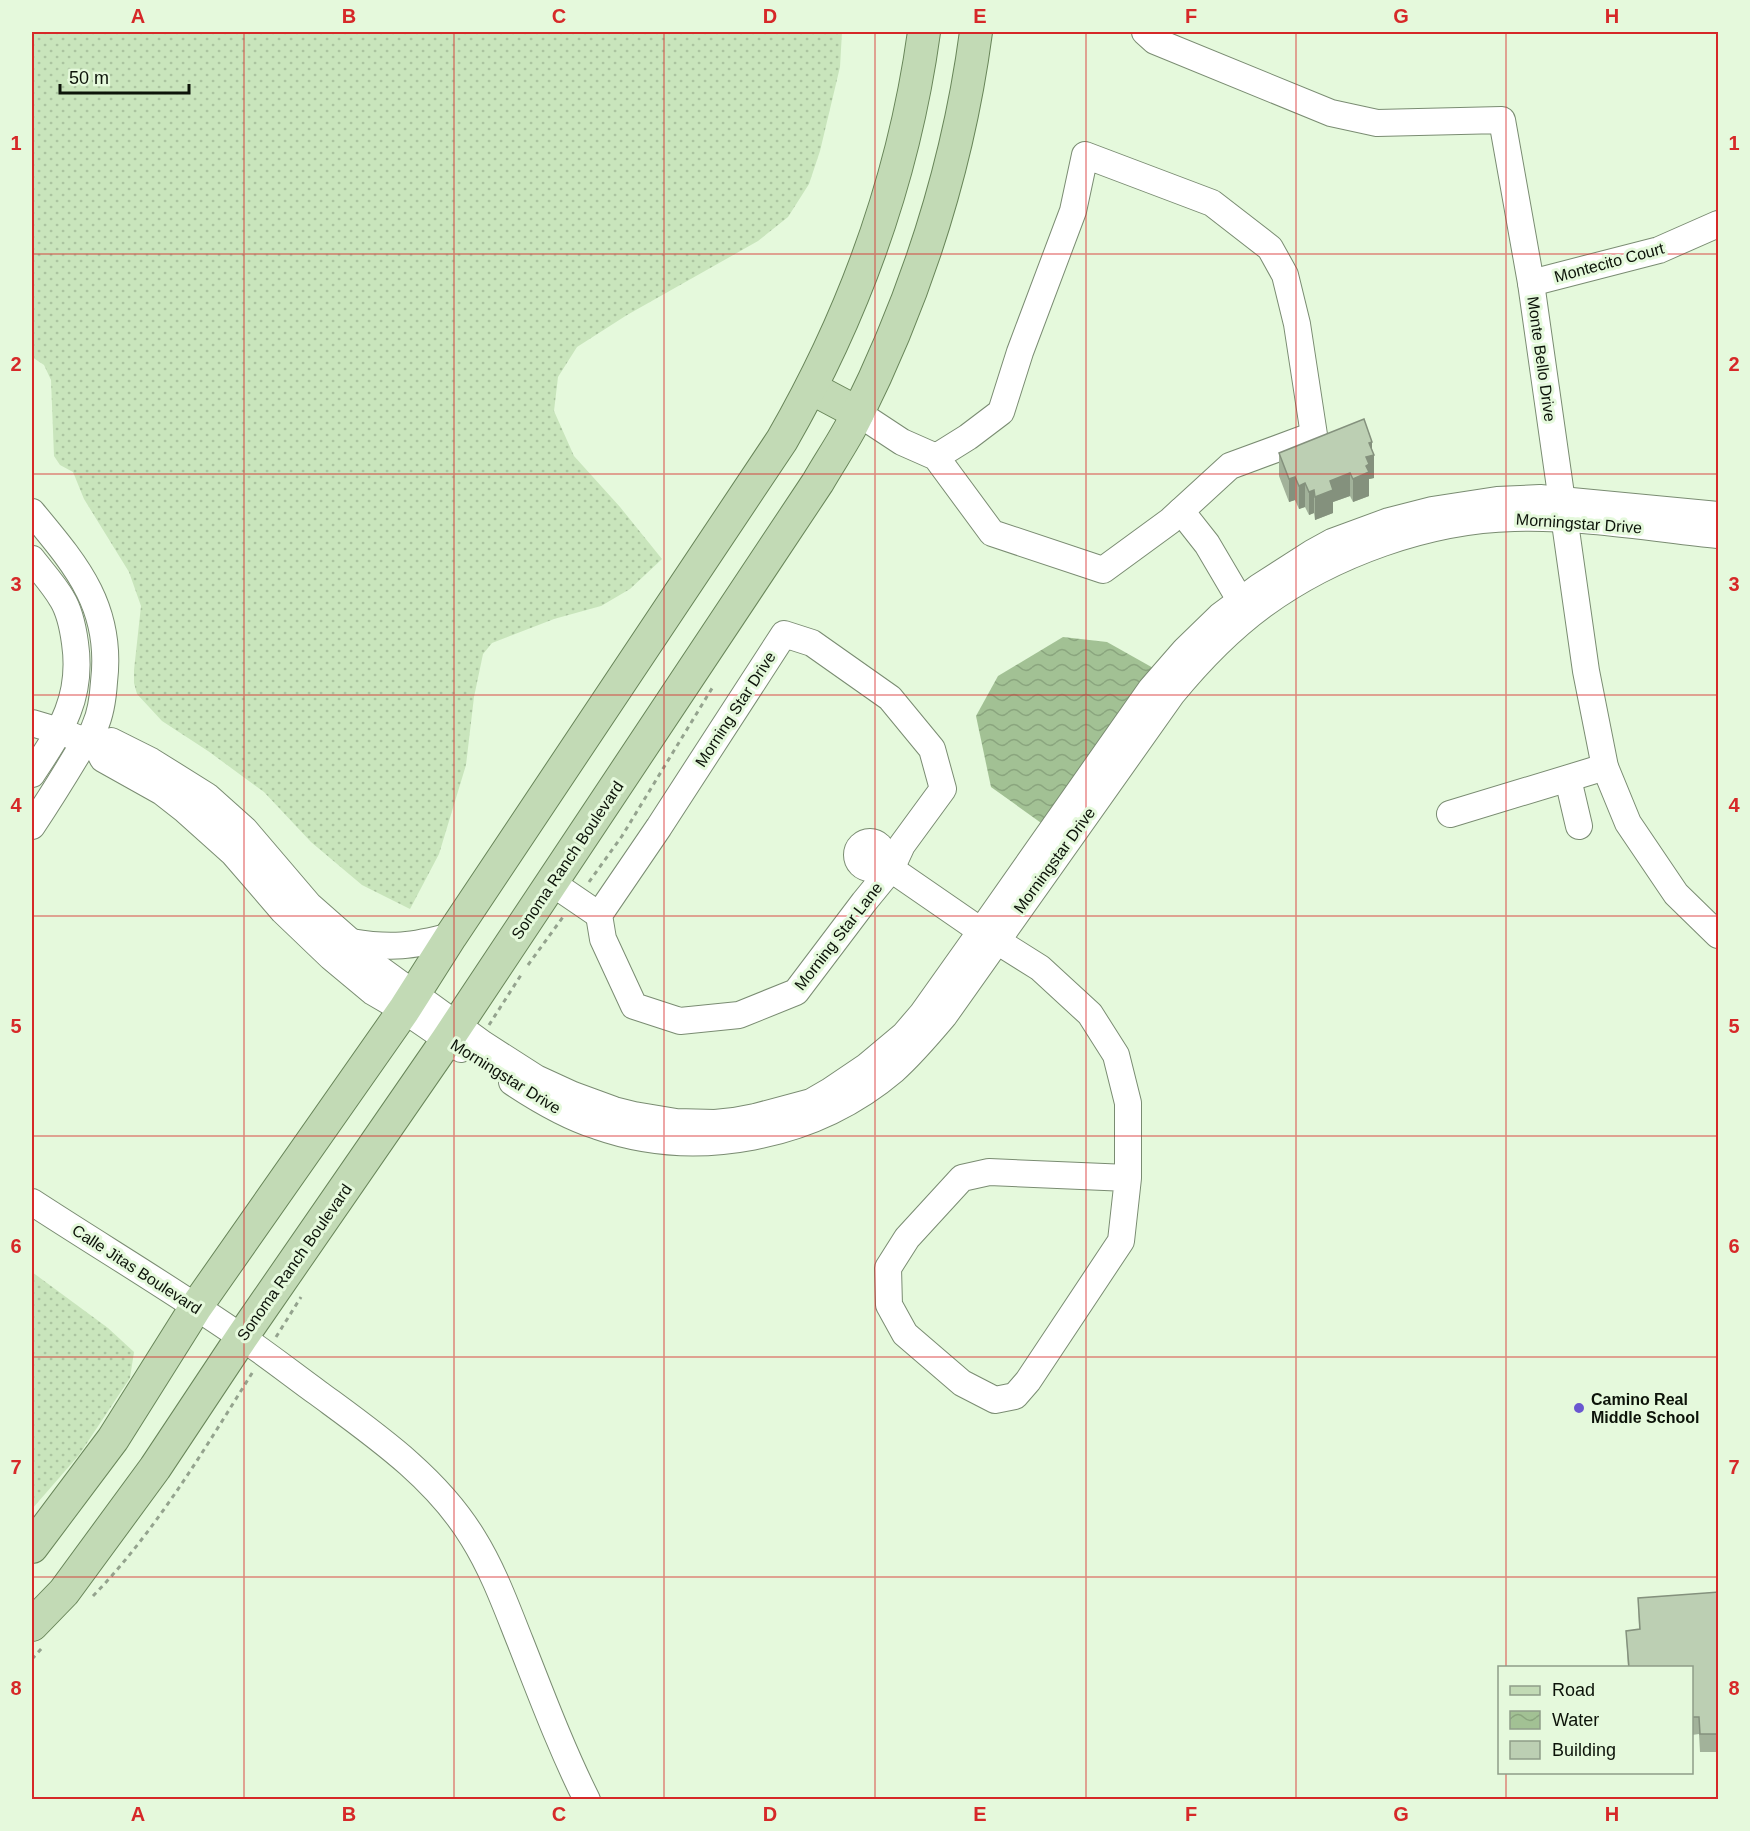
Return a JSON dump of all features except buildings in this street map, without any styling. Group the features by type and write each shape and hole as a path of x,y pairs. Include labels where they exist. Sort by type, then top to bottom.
{"main road":[{"path":"32,1547 113,1439 196,1307 409,1002 782,440 811,388 854,296 886,206 910,113 924,32"},
{"name":"Sonoma Ranch Boulevard","path":"32,1625 64,1592 156,1468 242,1337 452,1033 812,491 858,413 904,309 933,230 956,147 976,32"},
{"path":"811,388 858,413"}],"street":[{"name":"Monte Bello Drive","path":"1145,32 1155,41 1331,113 1377,123 1502,120 1531,283 1587,671 1605,767 1628,823 1676,894 1719,935"},
{"path":"858,413 902,442 941,454 992,533 1103,570 1174,517 1230,466 1314,435 1297,324 1285,275 1270,248 1212,203 1085,155 1073,211 1020,352 1001,412 941,454"},
{"name":"Montecito Court","path":"1531,283 1659,250 1719,224"},
{"name":"Morningstar Drive","path":"409,1002 556,1110 598,1127 669,1141 729,1140 755,1136 802,1123 852,1099 895,1069 928,1035 944,1016 989,936 1172,694 1246,608 1263,605 1342,560 1393,540 1461,524 1535,518 1564,510 1719,515"},
{"name":"Morningstar Drive","path":"1564,510 1719,535"},
{"path":"32,513 70,559 84,580 100,617 106,651 101,707 91,743 32,826"},
{"path":"1174,517 1207,544 1246,608"},
{"path":"32,774 70,709 77,682 77,652 68,610 58,594 35,570 70,559"},
{"name":"Morning Star Drive","path":"599,915 784,634 812,643 891,698 932,749 943,789 902,845"},
{"path":"32,723 91,743 103,759 162,792 292,904 331,957 373,992 409,1002"},
{"path":"1450,814 1605,767"},
{"path":"1568,778 1580,826"},
{"name":"Morning Star Lane","path":"599,915 603,939 634,1006 680,1021 739,1015 796,992 902,845"},
{"name":"Morning Star Lane","path":"886,866 1040,968 1090,1014 1116,1055 1128,1102 1128,1178 1121,1241 1028,1381 1015,1396 995,1400 962,1383 905,1334 889,1305 888,1268 907,1238 962,1178 989,1172 1128,1178"},
{"path":"552,883 599,915"},
{"path":"292,904 309,905 377,967 409,1002"},
{"path":"351,942 400,947 452,936"},
{"name":"Calle Jitas Boulevard","path":"32,1202 242,1337 375,1435 429,1483 459,1517 488,1562 553,1725 587,1800"}],"shaded area":[{"path":"32,32 842,32 840,67 820,151 809,184 788,217 758,241 627,315 577,347 558,377 554,411 574,456 620,507 662,559 630,589 601,606 554,619 492,643 483,654 474,697 466,765 439,854 410,909 362,885 311,842 264,792 162,721 137,694 134,670 141,606 129,572 84,499 73,472 60,465 54,456 51,380 44,365 32,357"},
{"path":"32,1272 108,1328 134,1352 130,1378 79,1455 32,1509"}],"water":[{"path":"1063,637 1107,642 1155,669 1044,825 991,787 976,716 998,676"}],"place":[{"name":"Camino Real Middle School","path":"1579,1408"}]}
